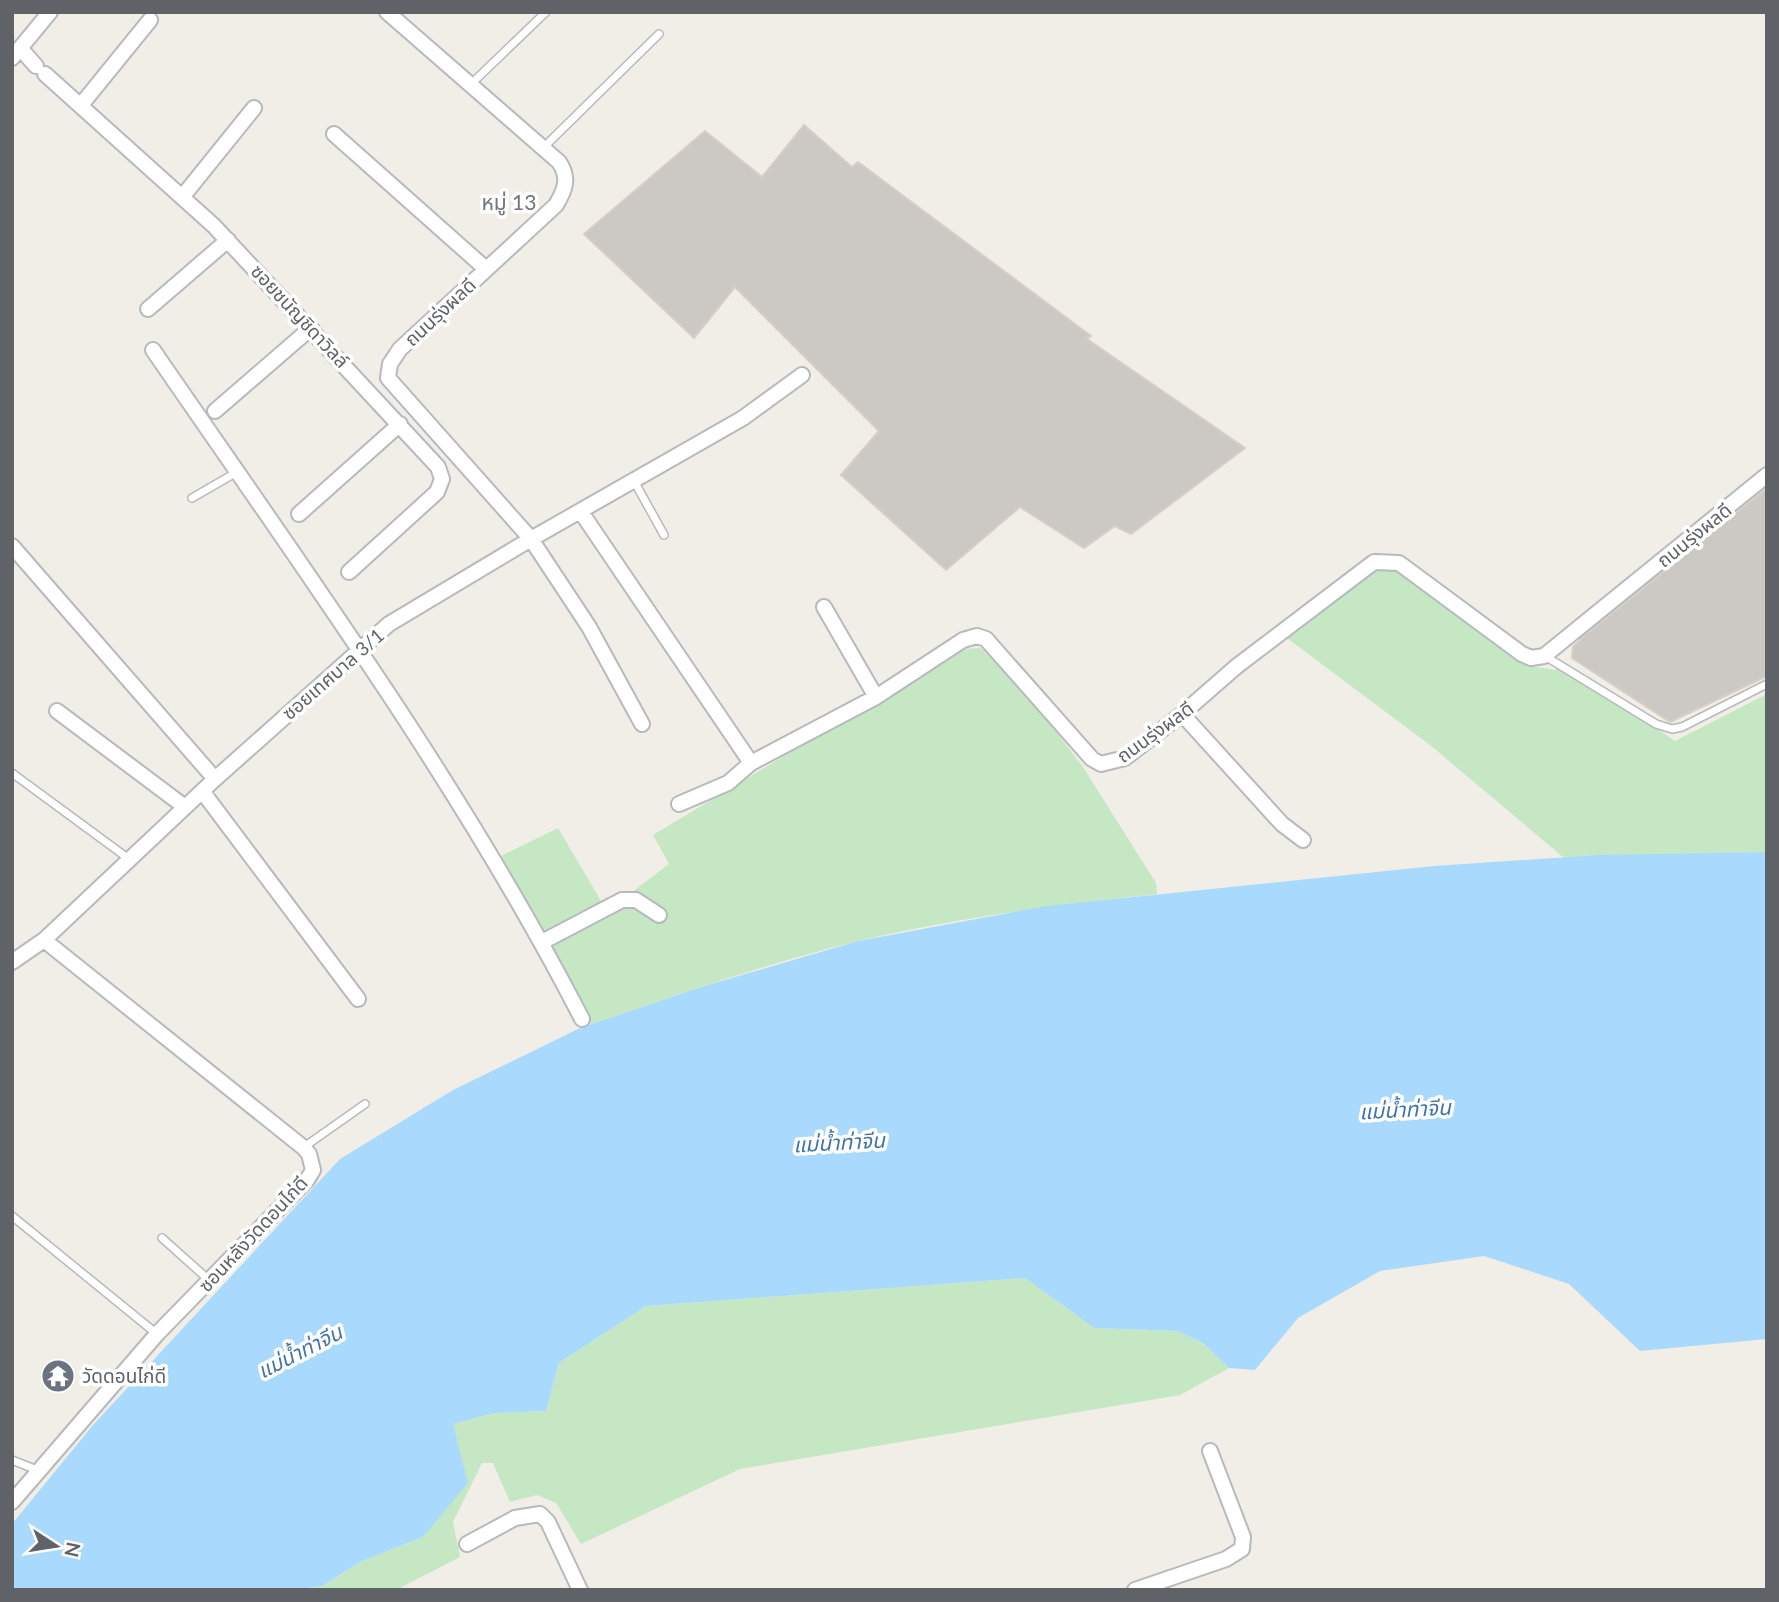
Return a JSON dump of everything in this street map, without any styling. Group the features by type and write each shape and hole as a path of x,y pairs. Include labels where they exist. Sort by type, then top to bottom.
{"street":[{"path":"15,49 50,12"},
{"name":"ถนนรุ่งผลดี","path":"387,12 543,148 565,171 564,193 556,205 400,349 390,364 388,379 531,539 589,627 642,724"},
{"path":"80,105 150,20"},
{"name":"ซอยชนัญชิดาวิลล์","path":"15,49 183,196 229,240 438,467 442,485 349,572"},
{"path":"183,196 254,108"},
{"path":"334,134 486,270"},
{"path":"148,309 229,240"},
{"path":"215,411 312,328"},
{"path":"153,350 358,649 542,942 582,1019"},
{"name":"ซอยเทศบาล 3/1","path":"12,962 44,940 215,779 389,624 743,418 802,375"},
{"path":"299,514 400,424"},
{"name":"ถนนรุ่งผลดี","path":"679,804 728,783 751,763 876,696 963,640 977,636 986,639 1097,763 1120,761 1182,714 1237,666 1368,565 1379,561 1405,566 1522,654 1531,658 1544,656 1767,475"},
{"path":"581,512 751,763"},
{"path":"12,546 215,779"},
{"path":"824,607 876,696"},
{"path":"57,711 185,807"},
{"path":"1182,714 1282,824 1303,840"},
{"path":"202,791 358,999"},
{"path":"542,942 622,900 636,900 659,915"},
{"name":"ซอนหลังวัดดอนไก่ดี","path":"12,1503 37,1470 157,1335 307,1180 313,1170 309,1154 304,1148 44,940"},
{"path":"1135,1590 1226,1559 1242,1549 1243,1537 1210,1451"},
{"path":"467,1544 515,1518 540,1514 548,1522 580,1590"}],"lane":[{"path":"470,85 545,12"},
{"path":"543,148 659,34"},
{"path":"192,498 237,472"},
{"path":"634,481 664,535"},
{"path":"1544,656 1656,724 1672,729 1682,727 1767,684"},
{"path":"12,773 130,860"},
{"path":"304,1148 365,1104"},
{"path":"12,1216 157,1335"},
{"path":"162,1238 210,1280"},
{"path":"12,1460 37,1470"}],"green space":[{"path":"1397,567 1530,666 1555,670 1564,665 1675,741 1767,694 1767,852 1563,857 1430,745 1287,638 1371,568"},
{"path":"981,648 1031,699 1083,767 1156,883 1157,894 1007,913 858,941 753,970 580,1028 547,966 556,952 501,856 558,828 607,911 669,864 653,835 961,649"},
{"path":"1025,1278 1094,1328 1177,1331 1203,1343 1229,1368 1180,1395 740,1469 581,1544 556,1503 537,1495 510,1502 493,1463 482,1463 453,1522 460,1557 396,1590 297,1590 322,1586 362,1561 423,1537 453,1424 494,1413 546,1411 559,1363 646,1306"}],"water":[{"name":"แม่น้ำท่าจีน","path":"1767,852 1767,1339 1640,1351 1569,1284 1484,1256 1380,1271 1298,1318 1255,1370 1229,1368 1203,1343 1177,1331 1094,1328 1025,1278 646,1306 559,1363 546,1411 494,1413 453,1424 468,1483 423,1537 362,1561 322,1586 297,1590 12,1590 12,1524 93,1425 340,1159 453,1090 580,1028 698,988 858,941 1046,906 1434,866 1598,855"}],"building":[{"path":"804,125 852,167 858,162 1091,336 1087,339 1245,448 1131,534 1115,526 1084,548 1020,507 946,570 841,475 879,431 735,287 694,338 584,234 705,131 762,177"},
{"path":"1767,488 1767,676 1670,722 1572,658 1573,647 1584,636"}],"place":[{"name":"วัดดอนไก่ดี","path":"58,1376"}],"district":[{"name":"หมู่ 13","path":"509,203"}]}
